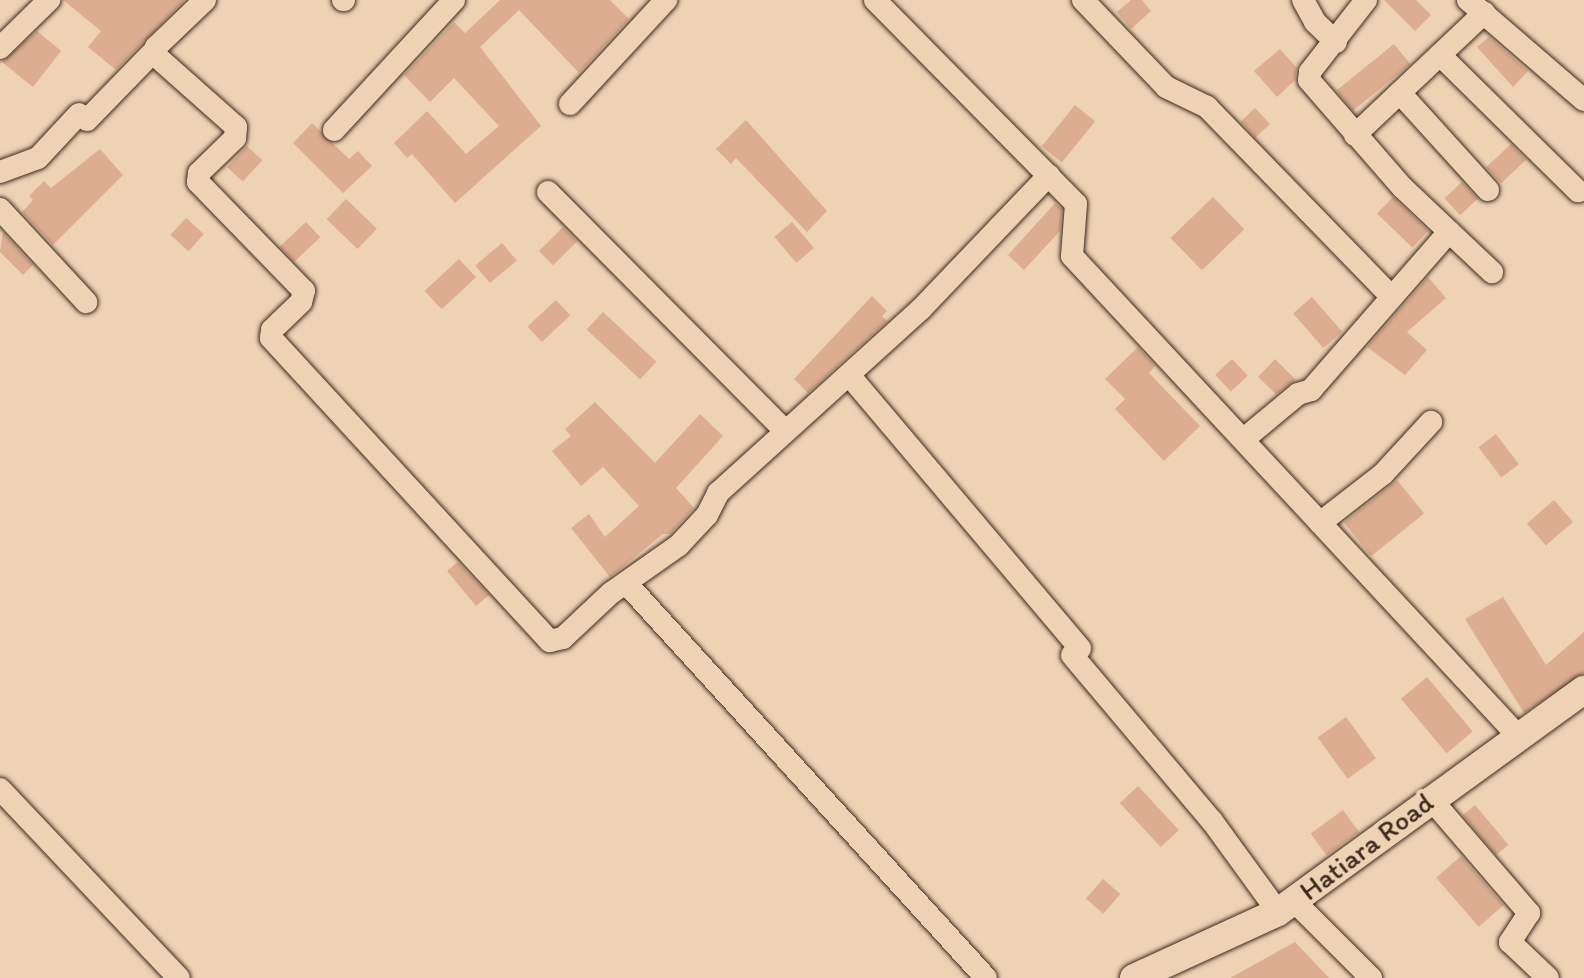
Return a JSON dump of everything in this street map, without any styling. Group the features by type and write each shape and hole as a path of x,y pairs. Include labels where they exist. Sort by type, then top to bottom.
{"street":[{"path":"0,48 49,0"},
{"path":"0,172 38,158 205,0"},
{"path":"334,130 454,0"},
{"path":"570,104 666,0"},
{"path":"875,0 1076,204 1072,256 1521,739"},
{"path":"1083,0 1166,87 1207,107 1391,296"},
{"path":"1303,0 1315,22 1336,42"},
{"path":"1366,0 1310,72 1309,80 1355,135 1492,272"},
{"path":"1355,135 1440,55 1476,6 1584,100"},
{"path":"154,51 236,127 235,138 199,173 198,182 304,291 301,302 272,330 274,343 545,638 556,642 626,583 679,545 707,515 718,493 921,309 1049,175"},
{"path":"1440,55 1578,191"},
{"path":"1400,93 1488,190"},
{"path":"548,192 785,431"},
{"path":"0,209 86,302"},
{"path":"1244,439 1298,394 1311,390 1449,232"},
{"path":"849,375 1212,821 1286,906 1371,978"},
{"path":"1320,523 1383,474 1431,422"},
{"path":"626,583 986,978"},
{"name":"Hatiara Road","path":"1134,978 1286,906 1430,798 1582,695"},
{"path":"0,789 179,978"},
{"path":"1430,798 1529,913 1510,942 1548,978"}],"building":[{"path":"63,0 185,0 116,70 88,47 101,31"},
{"path":"500,0 610,0 629,19 579,73 519,10 480,47 541,126 455,203 412,154 407,158 394,143 427,111 466,154 499,126 454,78 430,102 404,75 454,22 465,33"},
{"path":"1131,0 1142,0 1151,11 1131,29 1117,12"},
{"path":"1384,0 1416,0 1431,15 1415,31"},
{"path":"37,31 61,51 33,87 2,62"},
{"path":"1489,37 1528,71 1513,87 1477,47"},
{"path":"1394,44 1410,64 1353,111 1336,91"},
{"path":"1280,49 1297,68 1295,80 1277,97 1254,71"},
{"path":"1075,105 1095,121 1062,163 1042,146"},
{"path":"1255,108 1270,124 1255,138 1240,122"},
{"path":"746,120 827,211 807,232 736,158 731,164 716,149"},
{"path":"312,123 349,159 358,151 372,166 343,193 293,143"},
{"path":"1511,144 1526,160 1501,183 1486,167"},
{"path":"247,146 262,160 243,182 227,167"},
{"path":"100,149 123,175 53,245 22,212 33,200 29,196 44,181 51,188"},
{"path":"1462,182 1478,199 1460,215 1444,198"},
{"path":"1213,197 1244,229 1202,270 1171,238"},
{"path":"1393,197 1428,231 1412,248 1377,214"},
{"path":"346,199 377,229 357,249 327,219"},
{"path":"1055,203 1062,209 1060,231 1024,270 1008,255"},
{"path":"186,218 204,234 188,251 171,235"},
{"path":"306,222 320,237 294,262 280,247"},
{"path":"792,222 814,248 796,263 774,237"},
{"path":"563,227 577,241 553,265 539,251"},
{"path":"3,232 33,265 23,275 0,252"},
{"path":"502,243 517,261 490,283 475,265"},
{"path":"459,259 476,277 442,309 425,291"},
{"path":"1428,277 1446,298 1407,332 1427,350 1405,375 1367,347"},
{"path":"872,296 887,311 882,316 887,321 808,393 794,379"},
{"path":"1312,297 1342,332 1323,348 1293,313"},
{"path":"556,300 570,315 542,342 527,327"},
{"path":"603,312 656,362 640,379 587,330"},
{"path":"1138,347 1155,366 1149,373 1200,426 1164,461 1115,409 1125,399 1105,379"},
{"path":"1232,359 1248,376 1231,392 1215,375"},
{"path":"1275,359 1296,380 1276,394 1258,377"},
{"path":"595,402 655,463 700,414 723,436 676,488 694,508 670,534 663,534 610,577 571,528 589,514 605,537 639,506 603,467 581,486 552,451 571,436 565,429"},
{"path":"1496,434 1519,464 1501,478 1478,447"},
{"path":"1397,480 1424,513 1371,556 1344,523"},
{"path":"1554,500 1573,522 1546,546 1527,524"},
{"path":"458,562 489,595 476,606 447,571"},
{"path":"1503,597 1546,665 1584,632 1584,673 1524,713 1465,619"},
{"path":"1427,677 1473,731 1447,753 1401,699"},
{"path":"1346,717 1376,758 1348,779 1318,738"},
{"path":"1138,786 1179,830 1161,847 1120,803"},
{"path":"1475,805 1508,845 1496,855 1463,815"},
{"path":"1343,810 1359,832 1327,855 1311,834"},
{"path":"1461,856 1504,905 1479,927 1436,878"},
{"path":"1103,879 1120,894 1103,914 1086,899"},
{"path":"1295,942 1329,978 1230,978"}]}
